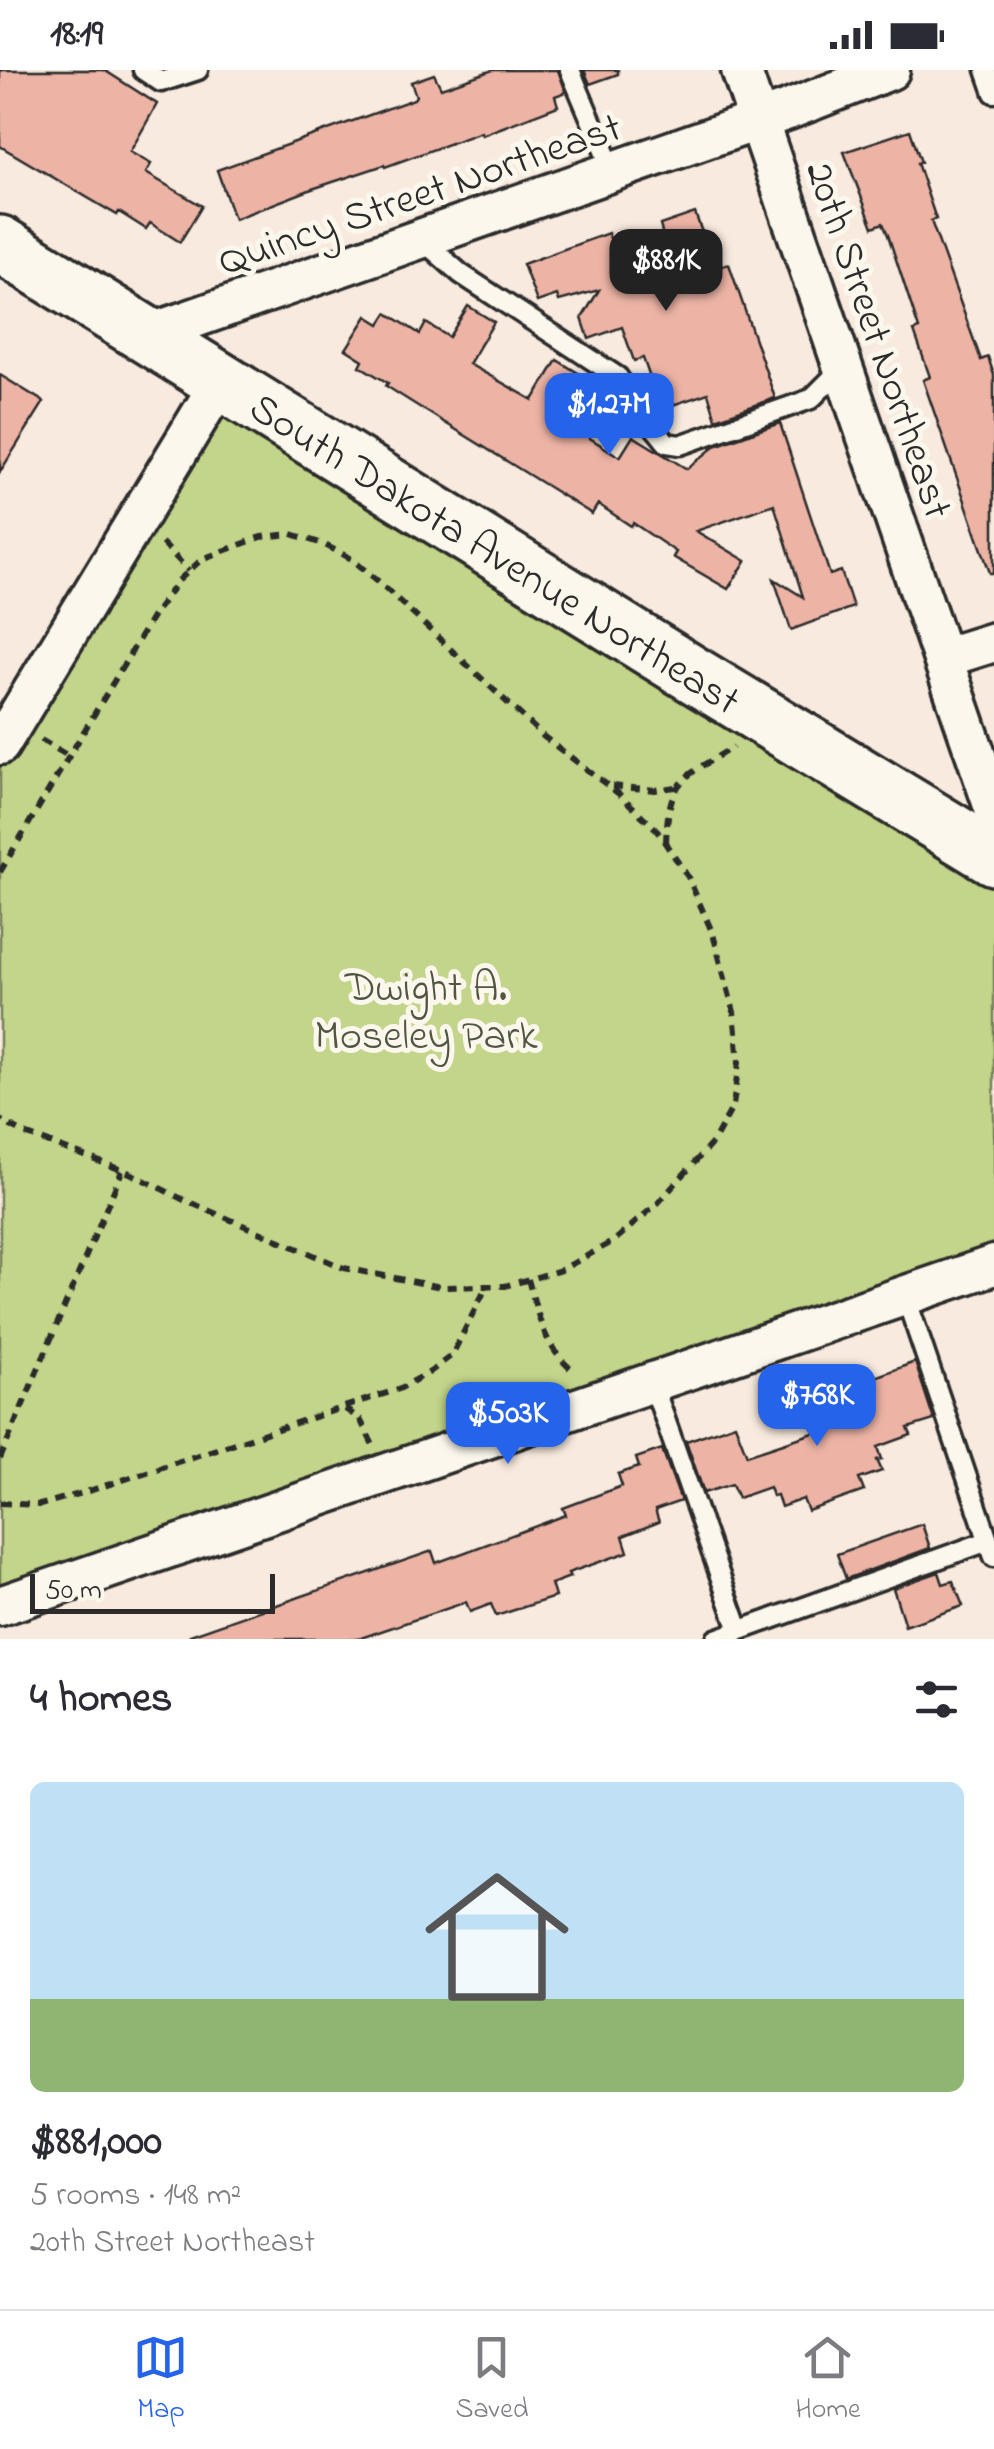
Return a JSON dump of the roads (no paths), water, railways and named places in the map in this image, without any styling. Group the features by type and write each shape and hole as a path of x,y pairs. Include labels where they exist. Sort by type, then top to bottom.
{"main road":[{"name":"South Dakota Avenue Northeast","path":"0,244 994,857"}],"street":[{"name":"20th Street Northeast","path":"741,70 994,808"},
{"name":"Quincy Street Northeast","path":"146,335 613,172 890,70"},
{"path":"0,745 221,381"},
{"path":"943,658 994,642"},
{"path":"0,1606 994,1265"}],"lane":[{"path":"143,70 162,82 198,70"},
{"path":"570,70 613,172"},
{"path":"986,70 994,92"},
{"path":"420,239 461,274 618,377 667,443 680,444 811,400 843,366"},
{"path":"716,1639 991,1549 905,1295"},
{"path":"652,1382 739,1630"}],"park label":[{"name":"Dwight A. Moseley Park","path":"426,1009"}]}
